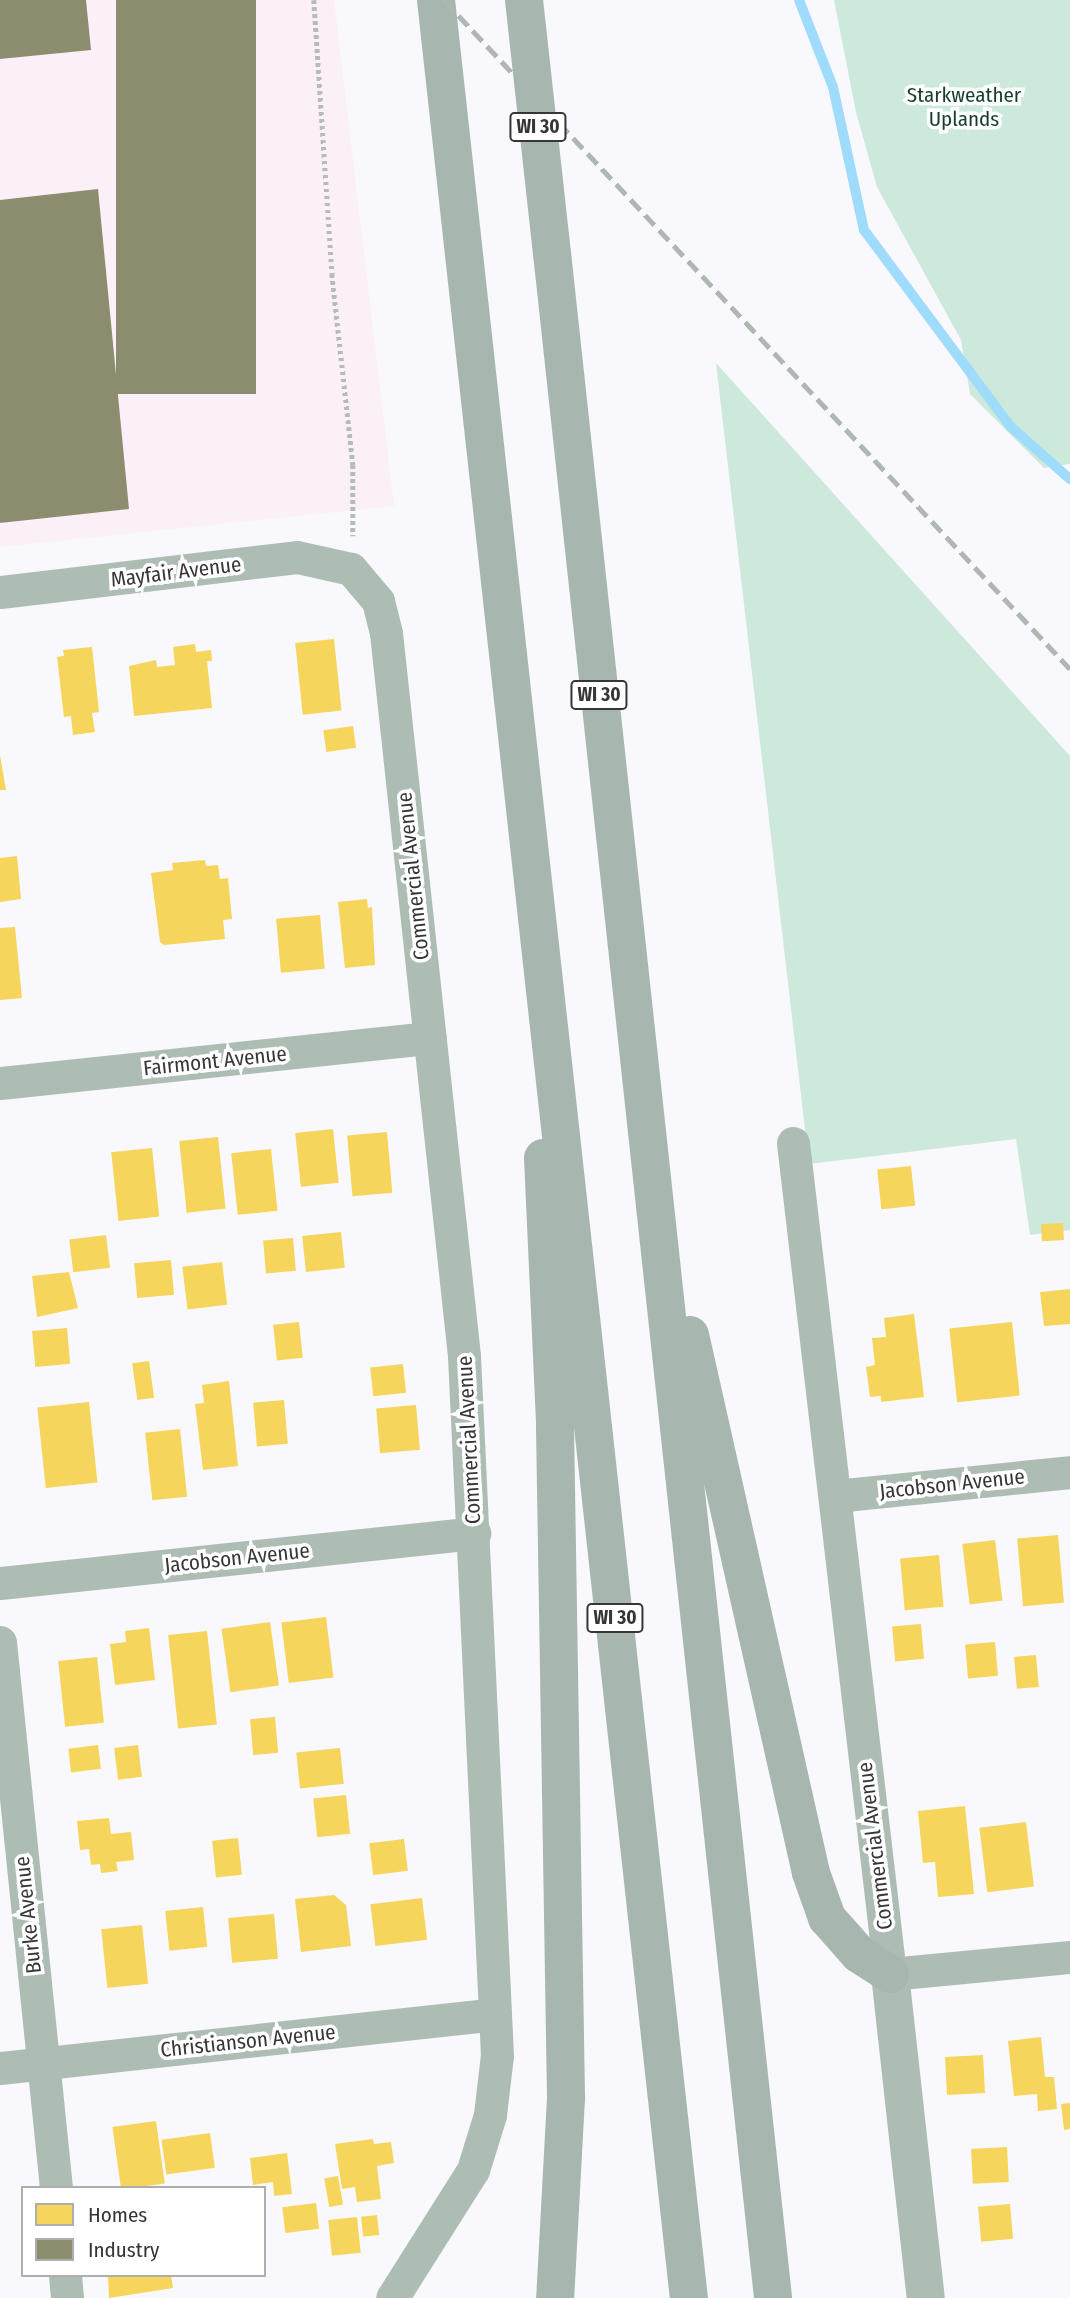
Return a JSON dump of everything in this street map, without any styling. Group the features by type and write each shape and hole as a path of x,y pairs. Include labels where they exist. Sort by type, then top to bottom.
{"highway":[{"name":"WI 30","path":"436,0 689,2298"},
{"name":"WI 30","path":"524,0 773,2298"},
{"path":"540,939 544,1215 555,1427 566,2098 555,2298"},
{"path":"647,1137 811,1873 827,1918 859,1954 890,1974"}],"street":[{"name":"Mayfair Avenue","path":"0,592 297,558 351,569"},
{"name":"Commercial Avenue","path":"351,569 377,601 386,633 464,1356 497,2055 490,2115 473,2170 392,2298"},
{"name":"Fairmont Avenue","path":"0,1083 430,1038"},
{"name":"Commercial Avenue","path":"793,1143 926,2298"},
{"name":"Jacobson Avenue","path":"835,1496 1070,1472"},
{"name":"Jacobson Avenue","path":"0,1583 474,1534"},
{"name":"Burke Avenue","path":"0,1642 55,2186"},
{"path":"890,1974 1070,1957"},
{"name":"Christianson Avenue","path":"0,2068 495,2014"},
{"path":"65,2277 67,2298"}],"path":[{"path":"314,0 332,274 353,465 351,569"}],"shaded area":[{"path":"0,0 334,0 394,506 0,547"}],"green space":[{"name":"Starkweather Uplands","path":"834,0 1070,0 1070,464 1044,468 970,394 961,340 877,187 856,112"},
{"path":"716,363 1070,756 1070,1230 1030,1235 1016,1139 809,1164"}],"building: Homes":[{"path":"334,639 342,711 303,715 295,643"},
{"path":"195,644 196,652 211,650 212,661 207,661 212,708 134,716 129,666 156,660 157,667 175,665 173,647"},
{"path":"92,647 99,712 92,713 95,732 73,735 71,716 64,717 57,657 64,656 63,650"},
{"path":"353,726 356,748 326,752 323,730"},
{"path":"0,755 6,790 0,790"},
{"path":"17,856 21,899 0,902 0,858"},
{"path":"205,860 206,866 218,865 220,879 228,878 232,919 223,920 225,939 164,945 160,942 151,873 173,870 172,863"},
{"path":"367,899 368,908 372,907 375,965 345,968 338,902"},
{"path":"320,915 325,969 281,973 276,919"},
{"path":"15,927 22,998 0,1000 0,928"},
{"path":"333,1129 339,1183 301,1187 295,1133"},
{"path":"387,1132 392,1193 352,1196 347,1135"},
{"path":"218,1137 226,1209 187,1213 179,1141"},
{"path":"152,1148 159,1217 118,1221 111,1152"},
{"path":"271,1149 277,1211 238,1215 231,1153"},
{"path":"911,1166 915,1206 881,1209 877,1170"},
{"path":"1063,1223 1064,1240 1042,1241 1041,1224"},
{"path":"341,1232 345,1268 306,1272 302,1236"},
{"path":"106,1235 110,1268 73,1272 69,1240"},
{"path":"293,1238 296,1271 266,1273 263,1241"},
{"path":"171,1260 174,1295 137,1298 134,1263"},
{"path":"222,1262 227,1305 188,1310 182,1267"},
{"path":"69,1272 78,1308 37,1317 32,1276"},
{"path":"1070,1289 1070,1324 1044,1326 1040,1292"},
{"path":"914,1314 924,1397 881,1402 881,1396 870,1397 866,1367 875,1365 872,1338 886,1337 884,1318"},
{"path":"299,1322 303,1358 277,1361 273,1325"},
{"path":"1012,1322 1020,1396 957,1402 949,1329"},
{"path":"67,1328 70,1364 35,1367 32,1331"},
{"path":"149,1361 154,1398 137,1400 132,1363"},
{"path":"403,1364 406,1393 373,1396 370,1367"},
{"path":"229,1381 238,1466 203,1470 195,1404 204,1403 202,1385"},
{"path":"284,1400 288,1444 257,1447 253,1403"},
{"path":"89,1402 97,1483 46,1488 37,1407"},
{"path":"416,1405 420,1450 380,1453 376,1408"},
{"path":"180,1429 187,1497 152,1500 145,1433"},
{"path":"1058,1535 1064,1603 1023,1606 1017,1539"},
{"path":"995,1540 1002,1601 970,1605 962,1544"},
{"path":"939,1555 944,1607 905,1610 900,1558"},
{"path":"326,1617 333,1678 289,1683 281,1622"},
{"path":"270,1622 279,1685 230,1692 221,1629"},
{"path":"921,1624 924,1659 895,1661 892,1627"},
{"path":"149,1628 155,1680 115,1685 110,1644 126,1642 125,1631"},
{"path":"207,1631 217,1724 178,1729 168,1635"},
{"path":"995,1642 998,1676 968,1678 965,1645"},
{"path":"1036,1655 1039,1687 1017,1689 1014,1657"},
{"path":"97,1657 104,1723 65,1727 58,1661"},
{"path":"275,1717 278,1753 253,1755 250,1719"},
{"path":"98,1745 101,1769 71,1772 68,1749"},
{"path":"138,1745 142,1777 118,1780 114,1748"},
{"path":"340,1748 344,1784 300,1788 296,1753"},
{"path":"346,1795 350,1834 317,1837 313,1798"},
{"path":"965,1806 974,1894 938,1897 935,1862 923,1863 918,1811"},
{"path":"109,1818 111,1834 131,1832 134,1860 116,1862 118,1871 101,1873 100,1864 91,1865 89,1849 80,1850 77,1821"},
{"path":"1026,1822 1034,1887 987,1892 979,1828"},
{"path":"238,1838 242,1875 216,1878 212,1841"},
{"path":"404,1839 408,1871 373,1875 369,1843"},
{"path":"334,1895 346,1905 351,1946 301,1952 295,1899"},
{"path":"422,1898 427,1940 376,1946 370,1904"},
{"path":"203,1907 207,1947 169,1951 165,1911"},
{"path":"274,1914 278,1959 232,1963 228,1918"},
{"path":"142,1925 148,1984 107,1988 101,1929"},
{"path":"1041,2037 1045,2077 1054,2077 1057,2109 1038,2111 1037,2094 1014,2096 1008,2041"},
{"path":"983,2055 985,2093 947,2095 945,2057"},
{"path":"1070,2103 1070,2129 1064,2130 1061,2104"},
{"path":"156,2121 165,2183 121,2186 112,2127"},
{"path":"210,2133 215,2168 166,2174 161,2140"},
{"path":"373,2139 374,2144 391,2142 394,2163 377,2166 381,2199 357,2202 355,2187 342,2189 335,2144"},
{"path":"1007,2147 1009,2182 973,2184 971,2149"},
{"path":"287,2153 292,2194 274,2196 273,2182 253,2185 250,2158"},
{"path":"338,2176 343,2205 329,2207 324,2178"},
{"path":"316,2203 319,2229 285,2233 282,2207"},
{"path":"1010,2204 1013,2239 981,2242 978,2207"},
{"path":"377,2215 379,2235 363,2237 361,2217"},
{"path":"357,2217 361,2253 332,2256 328,2220"},
{"path":"108,2277 171,2277 173,2288 109,2298"}],"building: Industry":[{"path":"0,0 86,0 91,50 0,59"},
{"path":"116,0 256,0 256,394 116,394"},
{"path":"98,189 129,509 0,523 0,200"}],"waterway":[{"path":"799,0 833,87 864,230 1010,426 1070,479"}],"railway":[{"path":"444,0 1070,669"}]}
